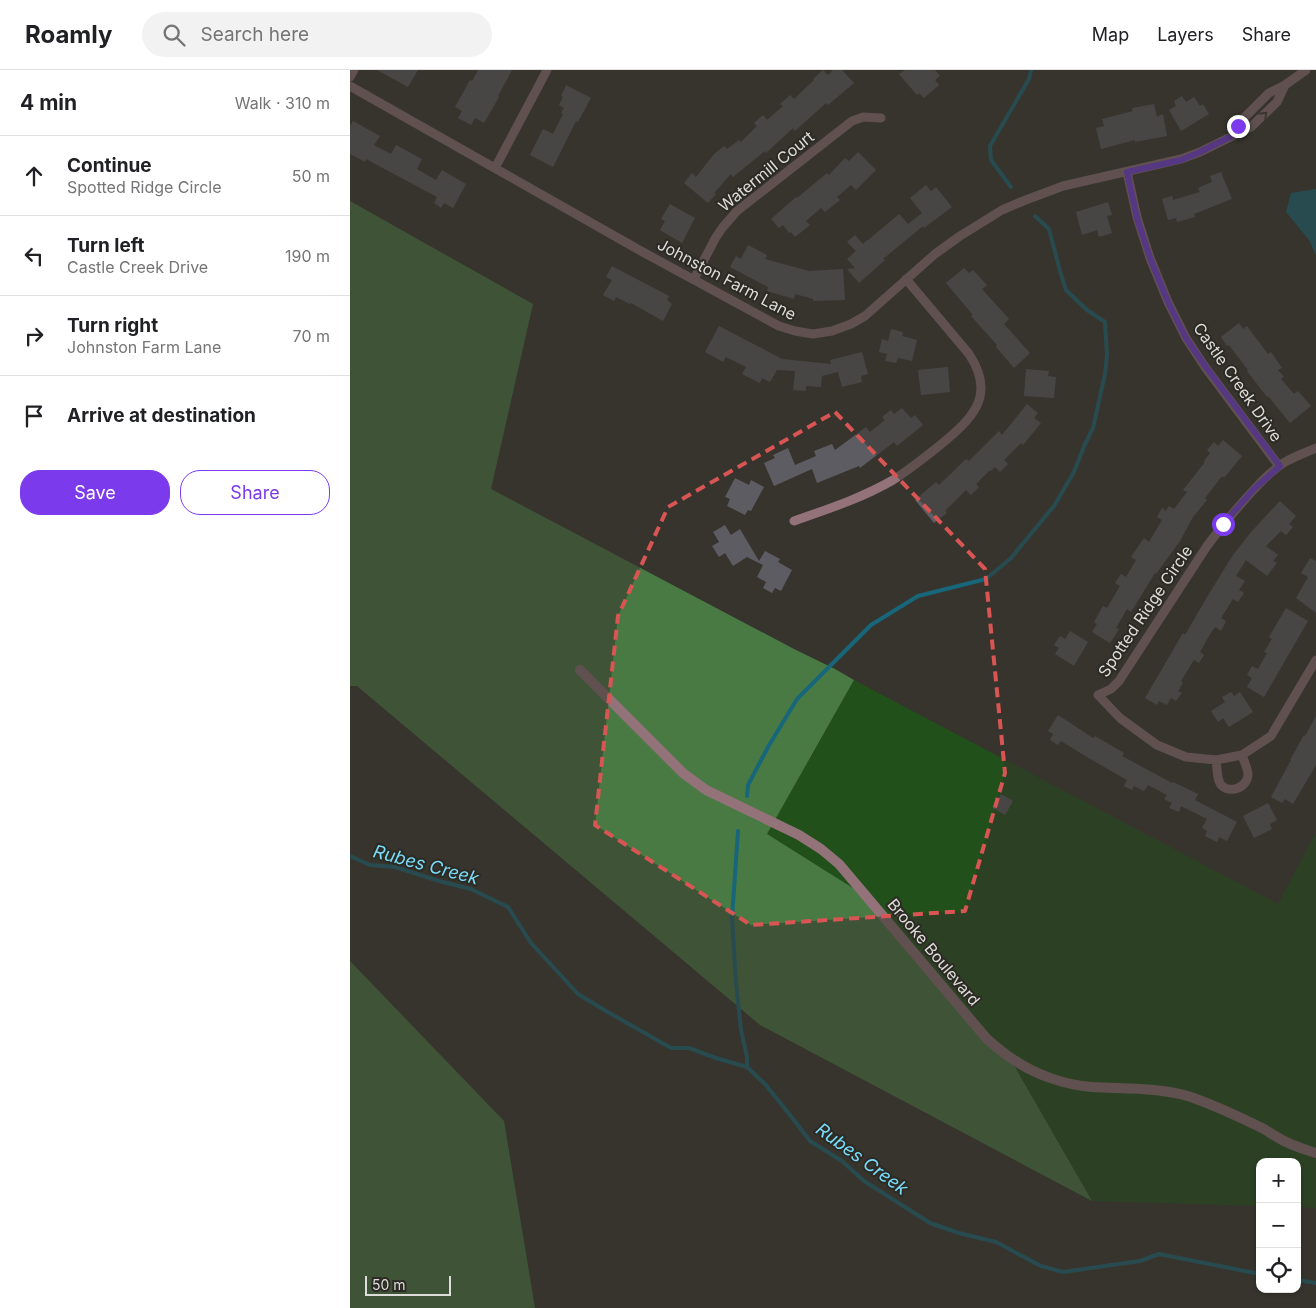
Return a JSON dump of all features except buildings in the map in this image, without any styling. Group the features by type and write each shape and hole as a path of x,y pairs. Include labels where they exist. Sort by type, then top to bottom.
{"street":[{"path":"350,77 354,70"},
{"path":"495,168 547,70"},
{"name":"Johnston Farm Lane","path":"350,86 779,326 812,334 832,331 865,316 941,249 1002,210 1063,186 1181,160 1232,136 1244,118 1269,93 1286,85 1306,70"},
{"name":"Watermill Court","path":"694,279 723,227 745,203 852,121 863,117 881,118"},
{"name":"Castle Creek Drive","path":"1127,172 1137,218 1150,258 1168,302 1186,338 1280,466"},
{"path":"794,521 856,498 893,480 954,434 972,415 977,405 981,383 979,373 969,354 906,279"},
{"name":"Spotted Ridge Circle","path":"1316,448 1280,466 1254,489 1223,524 1119,681 1111,689 1098,695 1120,718 1157,745 1186,757 1216,760 1242,756 1271,736 1316,660"},
{"name":"Brooke Boulevard","path":"580,670 684,773 706,790 799,835 833,859 856,883 987,1039 1013,1060 1042,1076 1069,1083 1090,1087 1130,1088 1188,1096 1230,1112 1301,1149 1316,1153"},
{"path":"1216,760 1219,782 1228,789 1234,790 1245,784 1247,778 1248,772 1242,756"}],"highlighted area":[{"path":"835,412 985,569 1005,773 965,911 751,925 595,825 618,616 668,507"}],"green space":[{"path":"350,201 533,304 491,489 854,680 767,834 856,890 1007,1053 1092,1201 760,1025 357,686 350,686"},
{"path":"854,680 1278,904 1316,832 1316,1208 1301,1207 1301,1158 1256,1158 1256,1206 1092,1201 1007,1053 767,834"},
{"path":"350,961 504,1121 535,1308 350,1308"}],"water":[{"path":"1316,189 1316,255 1309,240 1286,212 1291,193"}],"waterway":[{"path":"1011,187 991,160 990,146 1029,79 1031,70"},
{"path":"747,796 748,785 797,699 871,625 918,596 986,579 1011,558 1054,506 1074,472 1093,428 1105,374 1107,355 1105,322 1087,310 1066,290 1049,229 1035,216"},
{"path":"738,831 732,918 736,983 747,1067"},
{"name":"Rubes Creek","path":"350,856 370,865 395,867 471,889 508,907 531,943 578,994 671,1048 689,1048 747,1067 765,1084 810,1141 842,1161 864,1181 930,1223 959,1233 996,1242 1041,1266 1063,1272 1140,1261 1159,1254 1256,1273"},
{"name":"Rubes Creek","path":"1301,1281 1316,1283"}],"route":[{"path":"1223,524 1254,489 1280,466 1186,338 1168,302 1150,258 1137,218 1127,172 1181,160 1232,136 1238,126"}]}
